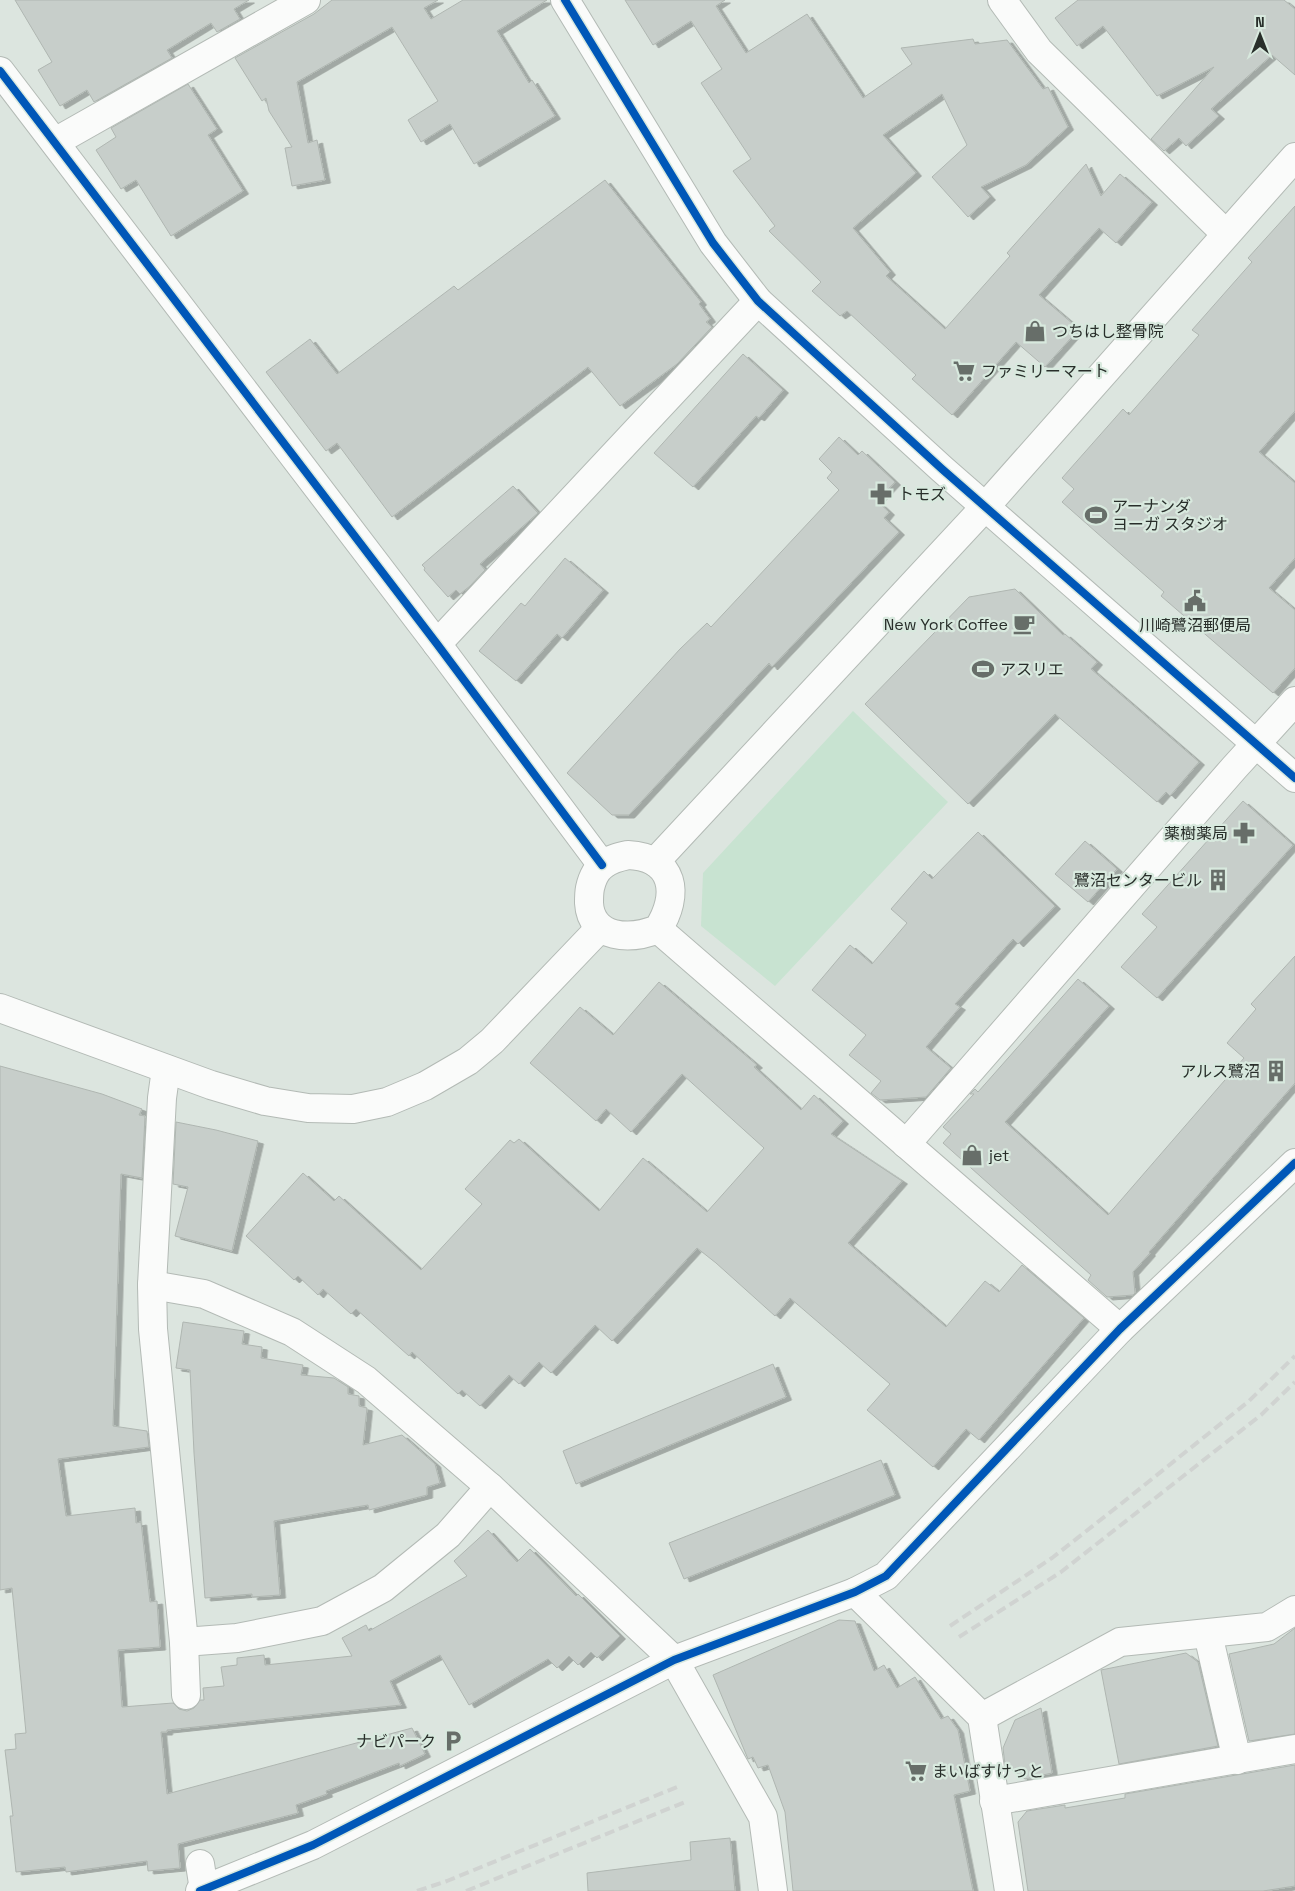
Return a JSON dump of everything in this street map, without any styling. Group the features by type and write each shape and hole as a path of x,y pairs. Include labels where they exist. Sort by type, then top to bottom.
{"street":[{"path":"55,142 306,0"},
{"path":"565,0 713,243 758,301 985,507 1295,778"},
{"path":"1002,0 1039,51 1226,234"},
{"path":"0,71 437,644 602,865"},
{"path":"655,862 985,507 1295,157"},
{"path":"437,644 758,301"},
{"path":"906,1144 1295,701"},
{"path":"628,855 642,856 655,862 664,871 671,894 670,907 658,929 635,936 620,936 600,928 592,918 588,893 593,878 602,865 613,859 628,855"},
{"path":"0,1008 211,1085 265,1101 308,1108 353,1108 387,1102 425,1086 468,1061 486,1046 600,928"},
{"path":"658,929 1120,1329"},
{"path":"166,1069 162,1098 152,1286 153,1329 184,1642 186,1695"},
{"path":"201,1882 313,1845 674,1660 855,1592 886,1576 1120,1329 1295,1163"},
{"path":"152,1286 204,1294 292,1332 366,1380 490,1487 674,1660 763,1817 773,1891"},
{"path":"184,1642 237,1638 322,1621 383,1588 448,1535 490,1487"},
{"path":"855,1592 982,1718 1009,1891"},
{"path":"982,1718 1120,1642 1267,1627 1295,1610"},
{"path":"1208,1634 1237,1760"},
{"path":"994,1801 1295,1749"}],"green space":[{"path":"853,711 948,802 775,986 701,926 703,873"}],"building":[{"path":"15,0 249,0 234,9 240,19 217,32 211,23 167,50 172,58 94,102 87,90 60,106 38,70 52,62"},
{"path":"332,0 438,0 424,8 431,19 463,0 547,0 497,31 529,83 532,80 555,116 474,164 450,124 421,142 408,120 438,101 392,27 297,82 308,143 317,140 325,180 292,186 285,148 292,147 269,111 266,98 262,101 235,58 314,14"},
{"path":"625,0 725,0 716,6 746,53 807,14 863,98 912,64 901,48 973,39 975,44 1007,40 1043,89 1048,87 1068,127 1026,165 981,187 990,197 968,217 932,177 967,145 942,94 883,135 916,173 853,228 890,272 886,276 945,329 1010,256 1007,253 1086,164 1101,196 1120,174 1152,202 1116,243 1099,228 1039,295 1079,329 1045,367 1016,342 952,415 912,379 916,375 847,311 840,316 812,291 821,282 769,231 775,226 733,171 751,159 701,83 722,69 691,21 653,45"},
{"path":"1078,0 1284,0 1295,9 1295,75 1272,55 1211,109 1219,116 1186,146 1179,138 1164,151 1151,139 1214,67 1157,96 1103,26 1077,46 1055,18"},
{"path":"188,84 217,129 208,135 243,191 171,236 136,180 121,189 96,150 116,137 111,128"},
{"path":"605,180 701,302 699,304 710,319 706,322 712,327 677,364 620,406 588,367 392,517 337,443 326,451 266,372 310,339 337,374 454,286 458,290"},
{"path":"1295,206 1295,411 1259,452 1295,483 1295,558 1269,588 1295,610 1295,668 1273,693 1161,596 1164,592 1062,502 1074,489 1062,478 1123,409 1129,415 1199,335 1192,330 1252,262 1248,258"},
{"path":"743,354 783,390 759,418 756,416 693,487 654,453"},
{"path":"839,437 858,455 862,451 895,482 877,501 889,512 884,518 899,532 772,667 769,663 629,815 612,815 567,773 680,649 707,623 711,627 839,490 827,478 832,472 819,459"},
{"path":"513,486 538,513 480,564 485,570 470,586 460,594 456,590 448,597 424,570 425,568 422,565"},
{"path":"565,558 603,590 562,638 557,634 516,681 479,651 521,603 525,606"},
{"path":"1015,589 1063,635 1065,634 1097,662 1091,669 1199,762 1170,796 1166,792 1157,802 1055,714 968,804 865,704 969,597"},
{"name":"鷺沼センタービル","path":"1243,801 1293,845 1157,998 1121,967 1157,927 1142,914"},
{"path":"978,832 1055,906 1018,944 1013,939 955,1004 960,1007 926,1047 951,1068 926,1097 880,1100 871,1093 881,1081 849,1055 866,1035 812,990 850,945 872,964 907,923 891,909 924,871 932,879"},
{"path":"1085,841 1117,869 1088,902 1055,874"},
{"path":"1295,956 1295,1083 1133,1272 1135,1293 1133,1295 1107,1297 1088,1280 1091,1275 943,1143 951,1134 943,1127 974,1094 970,1094 975,1089 978,1092 1078,979 1109,1006 1005,1122 1108,1215 1244,1058 1227,1043 1256,1009 1251,1004"},
{"path":"659,982 757,1065 754,1067 801,1110 814,1095 843,1121 831,1134 902,1181 848,1243 946,1327 985,1281 999,1292 1022,1265 1084,1318 979,1440 966,1429 933,1467 867,1410 890,1384 790,1298 775,1316 697,1248 612,1341 595,1325 551,1373 539,1362 519,1384 509,1375 480,1406 462,1390 458,1394 412,1352 409,1356 356,1309 351,1314 323,1289 318,1295 298,1276 294,1280 246,1236 303,1173 334,1201 339,1196 421,1270 482,1204 465,1189 510,1140 514,1143 519,1139 599,1211 643,1158 707,1212 764,1148 682,1074 631,1132 606,1109 596,1121 530,1063 580,1007 613,1035"},
{"path":"0,1066 102,1094 142,1109 139,1115 145,1116 142,1178 121,1174 113,1426 147,1431 149,1447 58,1459 66,1516 135,1508 136,1523 141,1522 150,1602 157,1601 160,1647 118,1650 122,1707 173,1703 179,1709 187,1711 194,1708 200,1700 204,1700 203,1688 224,1686 221,1667 237,1665 237,1658 264,1655 265,1665 352,1656 342,1638 366,1625 369,1631 467,1576 454,1561 488,1530 517,1562 530,1549 576,1596 578,1594 620,1636 597,1658 591,1652 578,1665 569,1656 557,1668 548,1659 469,1705 440,1655 390,1681 401,1705 161,1732 167,1794 412,1728 425,1754 400,1766 399,1763 326,1791 327,1794 296,1805 298,1813 178,1844 180,1868 148,1871 147,1861 66,1872 65,1867 16,1872 10,1816 13,1816 5,1750 16,1749 15,1734 26,1733 12,1588 0,1590"},
{"path":"176,1122 258,1141 232,1251 175,1236 188,1187 173,1184"},
{"path":"183,1322 244,1331 242,1344 262,1347 261,1358 303,1365 301,1375 334,1378 348,1387 348,1394 359,1396 359,1406 367,1408 363,1445 402,1435 435,1464 440,1483 427,1487 427,1495 369,1510 368,1505 274,1521 280,1595 252,1597 252,1594 205,1598 190,1370 176,1368"},
{"path":"773,1364 786,1397 576,1484 563,1451"},
{"path":"881,1460 895,1495 684,1579 669,1543"},
{"path":"839,1620 855,1621 874,1671 884,1665 897,1688 915,1677 941,1719 948,1716 958,1730 970,1791 954,1795 973,1891 793,1891 785,1812 768,1765 758,1768 753,1757 748,1759 713,1675"},
{"path":"1295,1628 1295,1734 1249,1741 1229,1654 1274,1644"},
{"path":"1186,1653 1198,1662 1218,1746 1119,1764 1101,1670"},
{"path":"1041,1708 1052,1773 1025,1779 1005,1765 1003,1748 1015,1720"},
{"path":"1295,1765 1295,1886 1263,1891 1028,1891 1018,1822 1027,1811 1065,1805 1065,1808 1125,1798 1125,1794"},
{"path":"730,1838 735,1891 588,1891 587,1873 691,1860 690,1842"}],"railway":[{"path":"950,1626 1052,1558 1249,1401 1295,1356"},
{"path":"959,1637 1061,1572 1261,1415 1295,1382"},
{"path":"417,1891 447,1881 677,1787"},
{"path":"466,1891 685,1802"}],"cycle path":[{"path":"565,0 713,243 758,301 942,469 1295,778"},
{"path":"0,71 437,644 602,865"},
{"path":"200,1891 313,1845 674,1660 855,1592 886,1576 1120,1329 1295,1163"}],"place":[{"name":"つちはし整骨院","path":"1035,331"},
{"name":"ファミリーマート","path":"964,371"},
{"name":"トモズ","path":"881,494"},
{"name":"アーナンダ ヨーガ スタジオ","path":"1096,515"},
{"name":"川崎鷺沼郵便局","path":"1195,601"},
{"name":"New York Coffee","path":"1024,624"},
{"name":"アスリエ","path":"983,669"},
{"name":"薬樹薬局","path":"1244,833"},
{"name":"鷺沼センタービル","path":"1218,880"},
{"name":"アルス鷺沼","path":"1276,1071"},
{"name":"jet","path":"972,1155"},
{"name":"ナビパーク","path":"453,1741"},
{"name":"まいばすけっと","path":"916,1771"}]}
